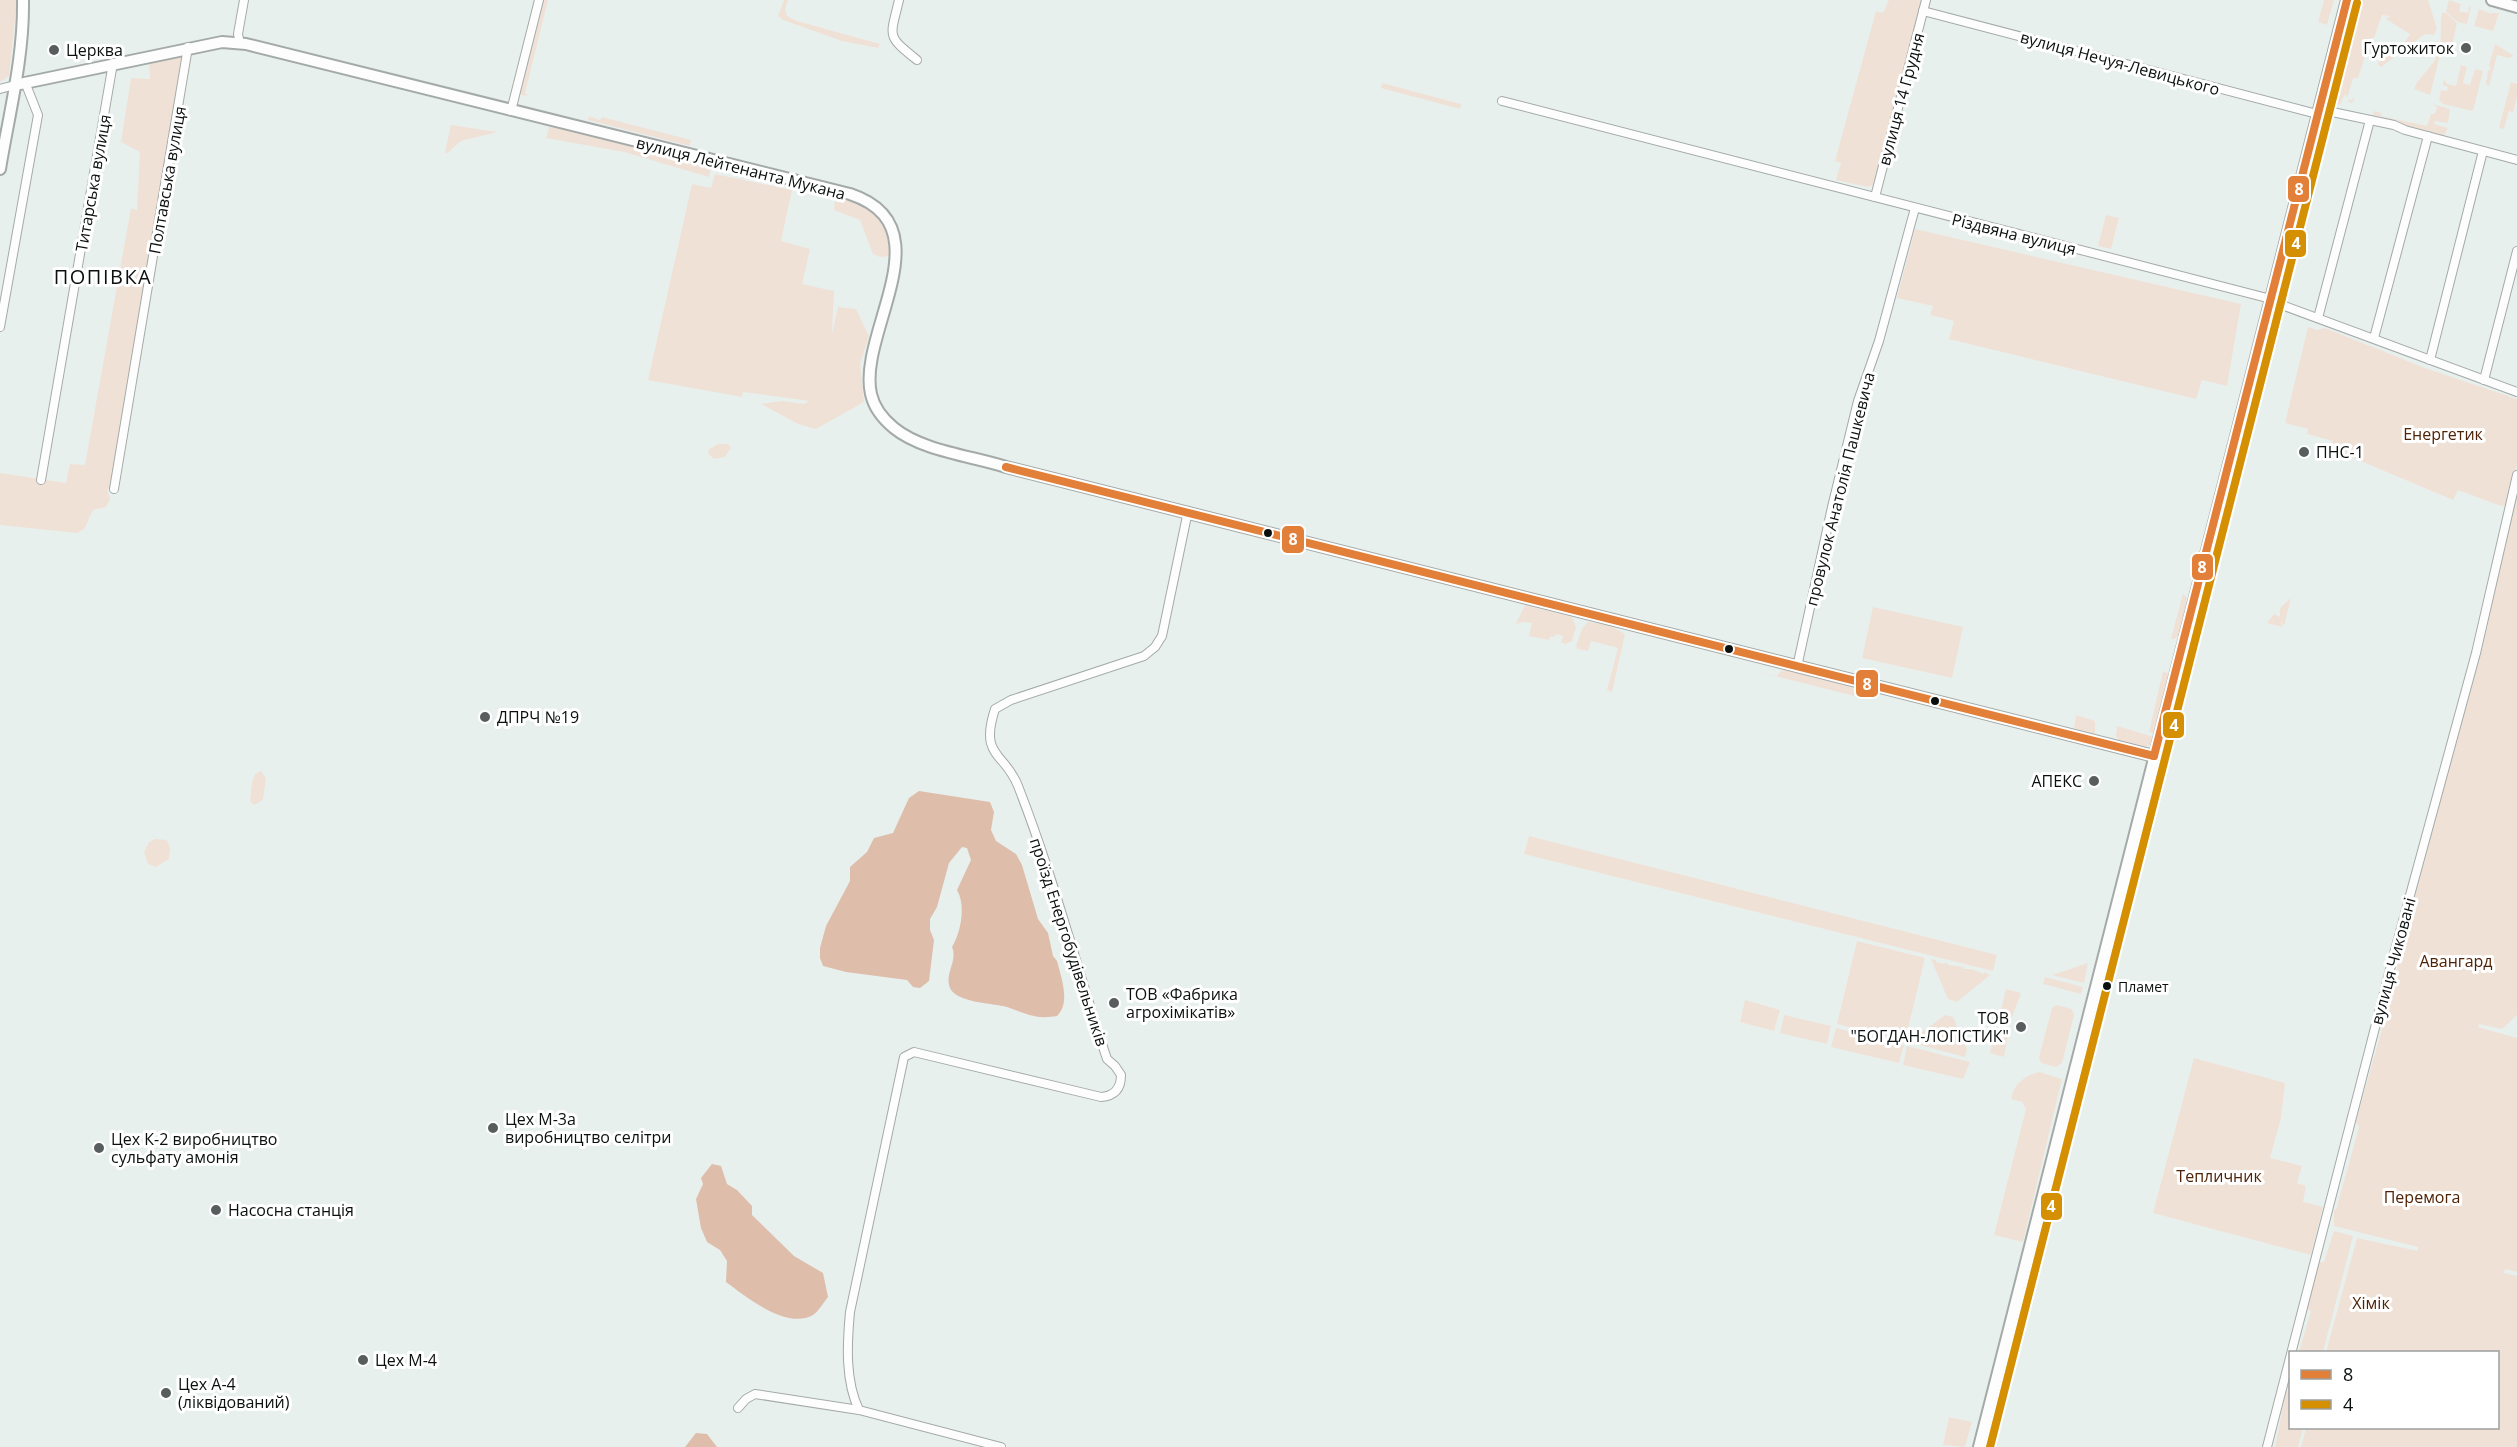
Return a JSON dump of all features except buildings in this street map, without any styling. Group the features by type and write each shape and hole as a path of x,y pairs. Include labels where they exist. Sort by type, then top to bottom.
{"main road":[{"path":"0,169 20,83 23,0"},
{"path":"1979,1447 2347,0"},
{"path":"2492,0 2517,7"},
{"name":"вулиця Лейтенанта Мукана","path":"20,83 188,47 222,42 240,44 328,63 511,111 835,190 869,202 889,225 896,244 894,270 870,375 872,399 885,420 904,435 938,448 1006,467 2154,756"}],"street":[{"path":"240,44 238,34 244,0"},
{"path":"511,111 539,0"},
{"path":"899,0 891,32 892,38 917,60"},
{"name":"вулиця 14 Грудня","path":"1875,197 1926,0"},
{"name":"вулиця Нечуя-Левицького","path":"1923,11 2317,112 2370,120 2517,160"},
{"name":"Полтавська вулиця","path":"114,489 188,47"},
{"name":"Титарська вулиця","path":"40,480 113,63"},
{"path":"0,89 20,83 38,115 0,323"},
{"name":"Різдвяна вулиця","path":"1502,101 2270,298 2517,392"},
{"path":"2318,318 2370,120"},
{"path":"2374,338 2428,136"},
{"path":"2430,360 2483,151"},
{"name":"провулок Анатолія Пашкевича","path":"1797,667 1858,401 1882,331 1915,208"},
{"path":"2484,380 2517,251"},
{"name":"вулиця Чиковані","path":"2292,1351 2394,954 2476,653 2517,475"},
{"name":"проїзд Енергобудівельників","path":"859,1410 850,1386 848,1332 850,1312 904,1057 914,1052 1101,1097 1111,1096 1118,1090 1120,1075 1107,1059 1041,850 1017,784 993,752 991,744 993,717 995,709 1011,700 1133,660 1155,647 1162,636 1188,512"},
{"name":"вулиця Чиковані","path":"2267,1447 2289,1362"},
{"path":"738,1408 746,1399 755,1394 859,1410 1001,1447"}],"green space":[{"path":"0,0 17,0 9,76 0,82"},
{"path":"542,0 548,0 525,93 527,96 517,94"},
{"path":"784,0 788,0 785,9 787,16 797,21 880,44 878,48 842,41 783,20 778,16"},
{"path":"1889,0 1923,0 1876,183 1868,187 1836,180 1841,163 1835,161 1876,11 1883,13"},
{"path":"2324,0 2334,0 2327,25 2318,22"},
{"path":"2354,0 2428,0 2437,29 2434,35 2425,34 2381,67 2378,64 2379,61 2402,43 2404,44 2410,34 2386,19 2390,16 2382,15 2374,38 2371,38 2358,78 2353,78 2347,98 2345,94 2340,104 2332,107 2325,101"},
{"path":"2449,0 2461,4 2459,11 2468,13 2469,6 2471,7 2467,24 2458,22 2446,12"},
{"path":"2479,9 2489,13 2499,13 2493,31 2474,26"},
{"path":"2442,13 2446,13 2457,23 2451,50 2443,48 2441,51 2430,95 2414,89 2438,54"},
{"path":"2495,44 2514,56 2509,58 2497,55 2489,86 2486,84"},
{"path":"183,56 114,489 107,489 110,499 106,507 93,510 84,529 77,533 0,525 0,473 66,483 70,464 85,465 131,208 137,210 140,152 121,142 131,78 150,79 149,62 152,60"},
{"path":"2461,65 2467,67 2463,83 2470,85 2475,69 2483,71 2473,111 2443,104 2439,100 2441,90 2447,91 2448,87 2443,85 2444,79 2447,84 2456,86"},
{"path":"2511,82 2517,84 2517,98 2513,112 2509,111 2504,129 2499,128"},
{"path":"1382,83 1461,104 1460,109 1381,88"},
{"path":"2433,104 2450,109 2448,123 2435,121 2434,124 2448,128 2443,137 2431,134 2430,131 2405,128 2399,121 2374,115 2373,113 2374,111 2381,113 2381,116 2427,126 2431,114 2435,114 2437,107"},
{"path":"589,116 600,120 602,117 691,140 690,146 588,120"},
{"path":"451,125 498,132 461,141 446,154"},
{"path":"549,127 572,130 712,164 709,177 624,152 546,138"},
{"path":"715,174 792,190 781,241 810,249 802,284 834,291 832,334 838,307 856,309 869,336 860,364 864,402 816,429 798,424 761,404 782,401 804,404 809,401 743,392 742,397 648,380 692,184 711,188"},
{"path":"842,197 862,204 878,217 888,235 890,256 880,257 873,254 860,220 834,210 835,200"},
{"path":"2106,215 2119,218 2111,249 2098,246"},
{"path":"1915,229 2241,304 2227,386 2202,380 2196,399 1949,339 1954,321 1930,315 1933,306 1897,298"},
{"name":"Енергетик","path":"2308,327 2317,330 2325,328 2425,368 2517,399 2517,465 2507,505 2501,506 2458,490 2453,500 2330,448 2333,441 2307,434 2308,429 2285,423"},
{"path":"718,444 728,444 731,448 725,457 714,459 708,454 709,449"},
{"path":"2517,482 2517,1015 2502,1029 2479,1024 2478,1027 2517,1038 2517,1272 2505,1269 2504,1273 2517,1276 2517,1447 2301,1447 2306,1429 2499,1429 2499,1351 2326,1351 2357,1238 2418,1251 2418,1247 2334,1226 2334,1210 2336,1210 2359,1127 2356,1122 2398,964 2394,963 2410,915 2459,724 2462,723 2472,674 2488,626 2486,625"},
{"path":"2183,593 2189,601 2180,634 2171,639"},
{"path":"2291,598 2284,626 2281,621 2282,627 2267,623 2274,614 2280,617 2280,608"},
{"path":"1525,605 1572,617 1576,627 1572,641 1565,644 1561,642 1563,636 1556,634 1549,640 1529,636 1532,623 1516,624"},
{"path":"1873,607 1963,627 1952,678 1862,658"},
{"path":"1588,622 1609,625 1625,634 1612,692 1607,690 1618,648 1591,641 1588,651 1578,649 1576,646 1582,629"},
{"path":"1744,668 1777,676 1781,671 1787,670 1848,686 1853,688 1855,693 1854,696"},
{"path":"2163,671 2170,674 2155,734 2149,732"},
{"path":"2076,715 2095,721 2095,735 2074,728"},
{"path":"2117,726 2154,737 2151,745 2144,747 2120,742 2116,736"},
{"path":"261,771 266,778 263,800 254,805 250,801 252,782 255,774"},
{"path":"1529,836 1997,955 1993,971 1524,854"},
{"path":"155,839 167,840 170,848 169,859 156,867 148,864 144,852 149,842"},
{"path":"1857,941 1925,958 1905,1041 1837,1024"},
{"path":"1931,959 1990,975 1957,1002 1948,999"},
{"path":"2088,963 2084,983 2052,975"},
{"path":"2045,977 2083,987 2081,994 2043,984"},
{"path":"2006,989 2021,993 2012,1017 2000,1014"},
{"path":"1745,1000 1780,1010 1774,1031 1740,1022"},
{"path":"2056,1005 2072,1009 2074,1015 2062,1063 2056,1067 2041,1063 2039,1057 2052,1008"},
{"path":"1784,1015 1831,1026 1827,1044 1780,1033"},
{"path":"1945,1015 1953,1017 1967,1049 1965,1057 1909,1042"},
{"path":"1996,1027 2009,1030 2004,1057 1990,1053"},
{"path":"1836,1028 1904,1045 1899,1063 1831,1047"},
{"path":"1907,1046 1970,1062 1963,1079 1903,1065"},
{"name":"Тепличник","path":"2194,1058 2285,1083 2281,1118 2270,1158 2302,1166 2297,1183 2306,1186 2303,1202 2323,1207 2311,1255 2153,1213"},
{"path":"2039,1072 2062,1079 2023,1242 1994,1235 2026,1109 2022,1102 2011,1099 2012,1093 2021,1081"},
{"name":"Хімік","path":"2334,1231 2353,1236 2323,1351 2299,1351 2311,1311 2307,1309 2319,1262 2324,1262"},
{"path":"2286,1391 2289,1391 2289,1429 2303,1429 2298,1447 2275,1447"},
{"path":"1949,1417 1972,1422 1965,1447 1943,1445"}],"shaded area":[{"path":"919,791 990,802 994,812 991,830 996,841 1016,854 1022,865 1038,919 1048,933 1053,956 1057,961 1064,997 1061,1011 1057,1016 1037,1017 1007,1007 967,1000 950,988 952,947 958,934 962,911 957,890 971,860 967,848 962,847 949,863 937,907 930,919 930,930 934,940 929,981 920,988 913,987 907,980 846,972 823,966 820,948 826,926 850,881 850,867 867,852 874,838 893,833 909,798"},
{"path":"712,1164 721,1166 727,1184 737,1190 752,1206 752,1215 794,1256 823,1273 828,1297 813,1315 803,1319 779,1315 755,1303 726,1282 727,1261 720,1250 707,1242 701,1228 696,1199 703,1184 701,1178"},
{"path":"696,1433 707,1434 717,1447 685,1447"}],"transit line":[{"name":"8","path":"2154,756 2347,0"},
{"name":"4","path":"1990,1447 2357,3"},
{"name":"8","path":"1006,467 2154,756"}],"place":[{"name":"Гуртожиток","path":"2466,48"},
{"name":"Церква","path":"54,50"},
{"name":"ПНС-1","path":"2304,452"},
{"name":"ДПРЧ №19","path":"485,717"},
{"name":"АПЕКС","path":"2094,781"},
{"name":"Пламет","path":"2107,986"},
{"name":"ТОВ «Фабрика агрохімікатів»","path":"1114,1003"},
{"name":"ТОВ \"БОГДАН-ЛОГІСТИК\"","path":"2021,1027"},
{"name":"Цех М-3а виробництво селітри","path":"493,1128"},
{"name":"Цех К-2 виробництво сульфату амонія","path":"99,1148"},
{"name":"Насосна станція","path":"216,1210"},
{"name":"Цех М-4","path":"363,1360"},
{"name":"Цех А-4 (ліквідований)","path":"166,1393"}],"district":[{"name":"ПОПІВКА","path":"103,277"}],"park label":[{"name":"Авангард","path":"2456,961"},
{"name":"Перемога","path":"2422,1197"}]}
